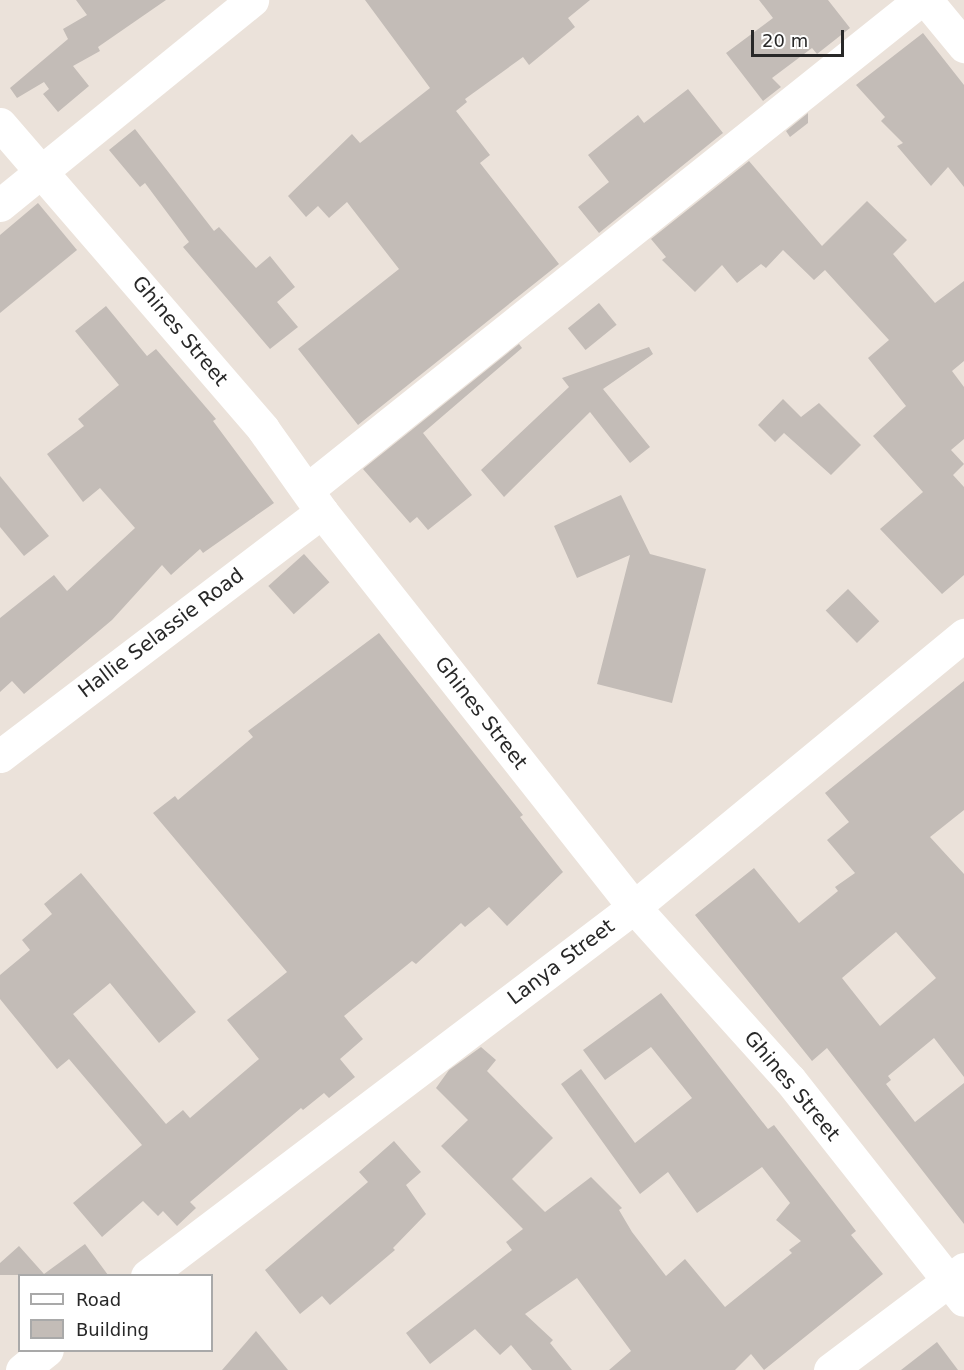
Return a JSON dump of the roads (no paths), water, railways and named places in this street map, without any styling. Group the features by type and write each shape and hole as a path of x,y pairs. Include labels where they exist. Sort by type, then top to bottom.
{"street":[{"path":"0,205 252,0"},
{"name":"Hallie Selassie Road","path":"0,756 315,501 920,0"},
{"path":"927,0 964,46"},
{"name":"Ghines Street","path":"0,124 44,171 263,429 315,501 634,907 790,1080 959,1283"},
{"name":"Lanya Street","path":"148,1274 634,907 964,635"},
{"path":"830,1370 959,1283"},
{"path":"22,1370 44,1352"}]}
